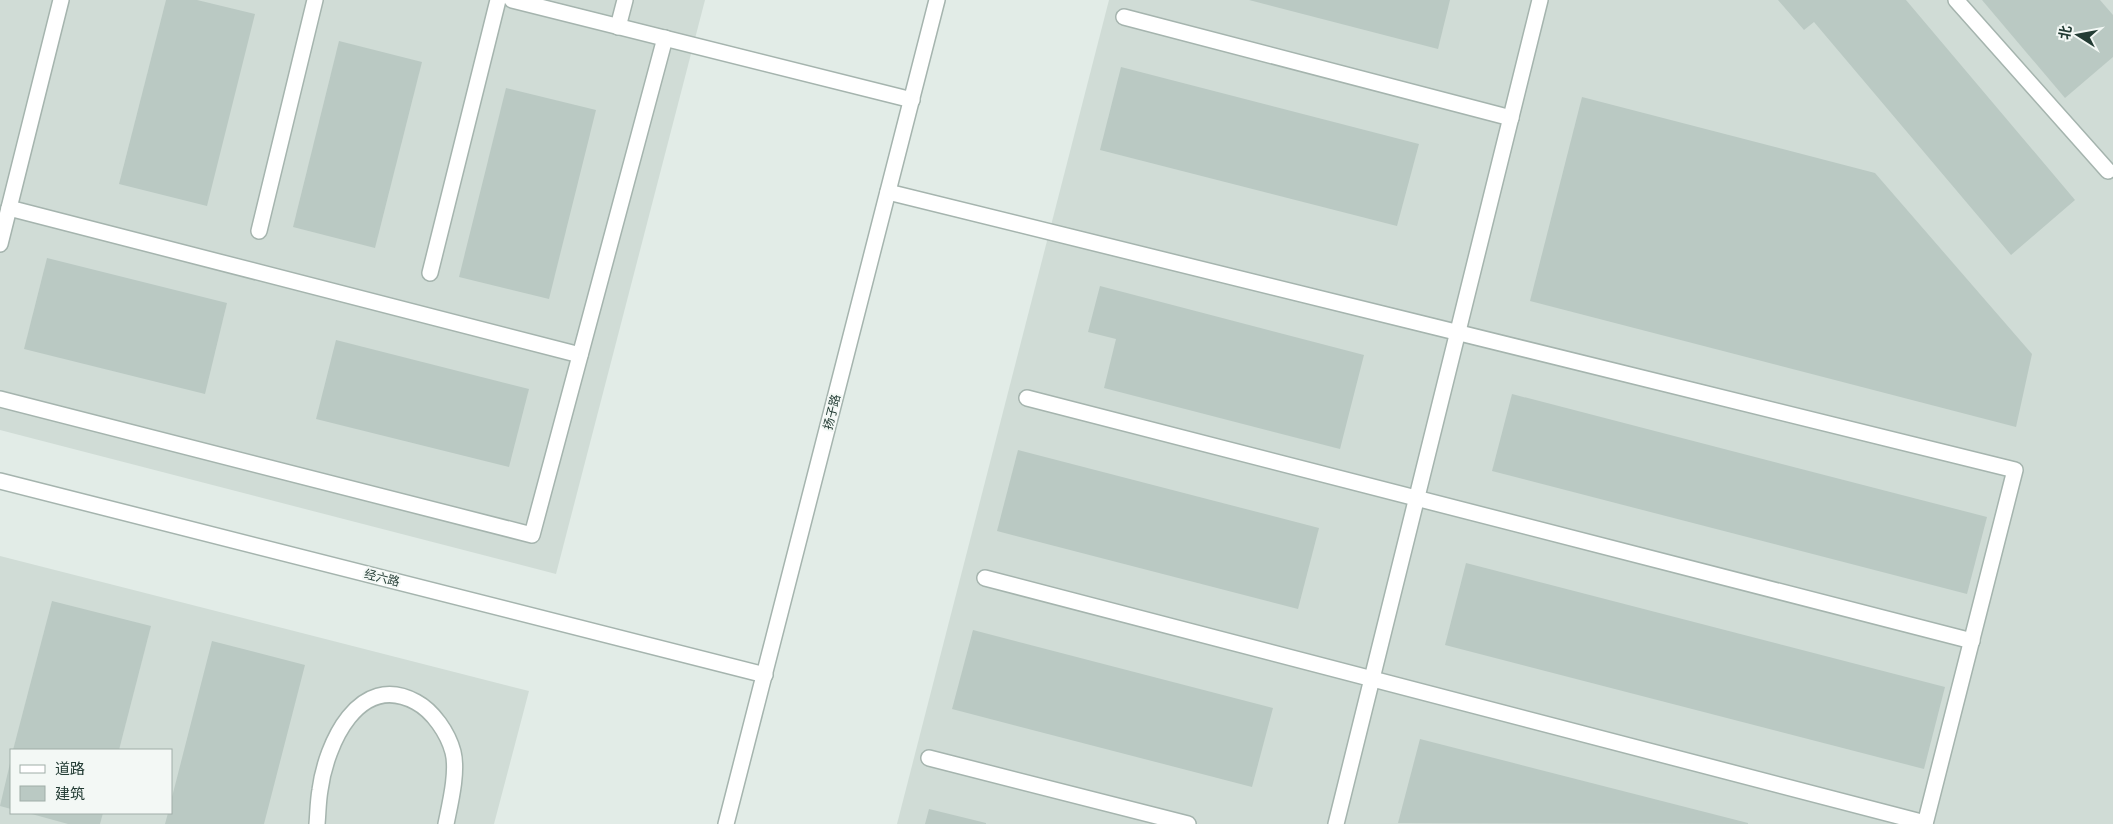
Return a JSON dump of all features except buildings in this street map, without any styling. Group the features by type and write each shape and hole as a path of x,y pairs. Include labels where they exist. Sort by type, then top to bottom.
{"street":[{"path":"0,244 62,0"},
{"path":"259,231 315,0"},
{"path":"430,273 498,0"},
{"path":"512,0 912,100"},
{"path":"618,26 625,0"},
{"name":"扬子路","path":"726,824 938,0"},
{"path":"1336,824 1540,0"},
{"path":"1956,0 2108,172"},
{"path":"1124,17 1511,118"},
{"path":"0,399 532,534 665,38"},
{"path":"888,192 1457,334 2015,470 1925,824 985,578"},
{"path":"9,208 580,354"},
{"path":"1027,398 1972,641"},
{"name":"经六路","path":"0,481 764,675"},
{"path":"317,824 320,789 329,754 341,728 360,704 384,693 403,695 426,707 443,729 453,753 452,792 446,824"},
{"path":"929,758 1188,824"}],"shaded area":[{"path":"0,0 705,0 556,574 0,430"},
{"path":"1109,0 2113,0 2113,824 897,824"},
{"path":"0,556 529,691 494,824 0,824"}]}
